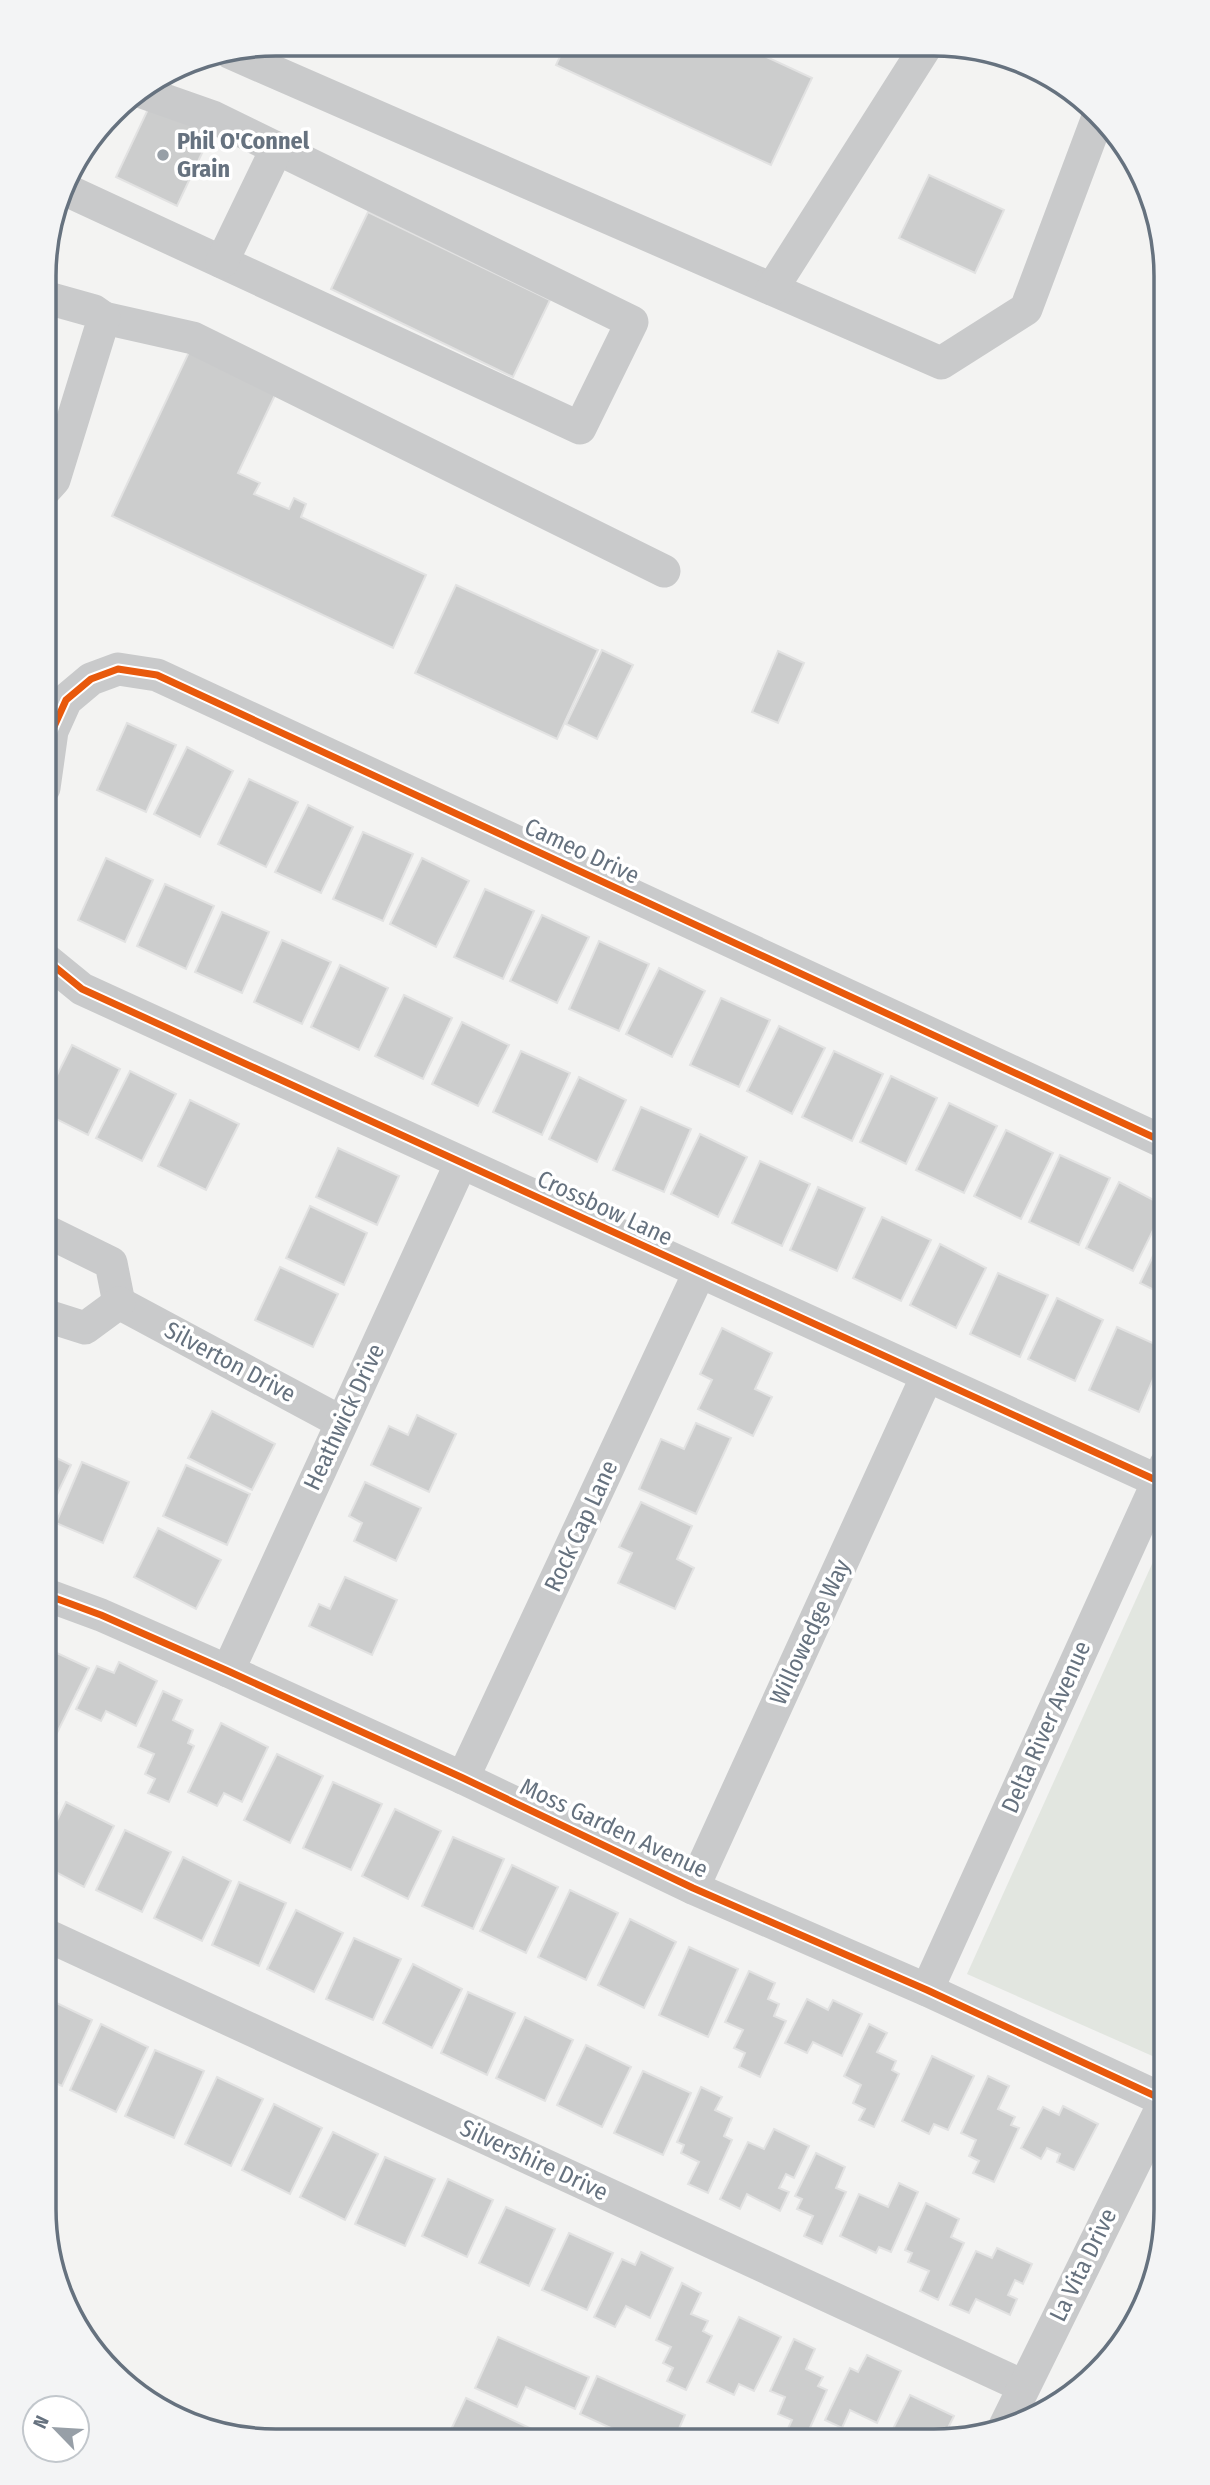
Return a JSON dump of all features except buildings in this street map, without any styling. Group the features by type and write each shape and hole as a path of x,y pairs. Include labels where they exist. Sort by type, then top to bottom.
{"street":[{"path":"772,289 920,56"},
{"path":"244,59 941,363 1026,309 1095,126"},
{"path":"73,193 580,428 632,322 213,117 150,96"},
{"path":"222,262 276,148"},
{"path":"56,301 94,312 104,318 192,338 664,571"},
{"path":"56,474 104,318"},
{"name":"Cameo Drive","path":"56,722 66,700 91,679 118,669 157,675 1154,1137"},
{"name":"Crossbow Lane","path":"56,968 82,989 699,1273 926,1376 1154,1469"},
{"name":"Heathwick Drive","path":"228,1671 461,1163"},
{"path":"56,1236 111,1264 119,1303 85,1328 56,1319"},
{"name":"Rock Cap Lane","path":"463,1778 699,1273"},
{"name":"Silverton Drive","path":"119,1303 341,1422"},
{"name":"Willowedge Way","path":"693,1888 926,1376"},
{"name":"Delta River Avenue","path":"927,1990 1154,1490"},
{"name":"Moss Garden Avenue","path":"56,1598 101,1615 228,1671 463,1778 693,1888 927,1990 1154,2096"},
{"name":"Silvershire Drive","path":"56,1940 1023,2386"},
{"name":"La Vita Drive","path":"1010,2415 1154,2123"}],"shaded area":[{"path":"1154,1560 1154,2057 967,1974"}],"cycle path":[{"path":"56,722 66,700 91,679 118,669 157,675 1154,1137"},
{"path":"56,968 82,989 1154,1479"},
{"path":"56,1598 101,1615 228,1671 463,1778 693,1888 927,1990 1154,2095"}],"place":[{"name":"Phil O'Connel Grain","path":"163,155"}]}
